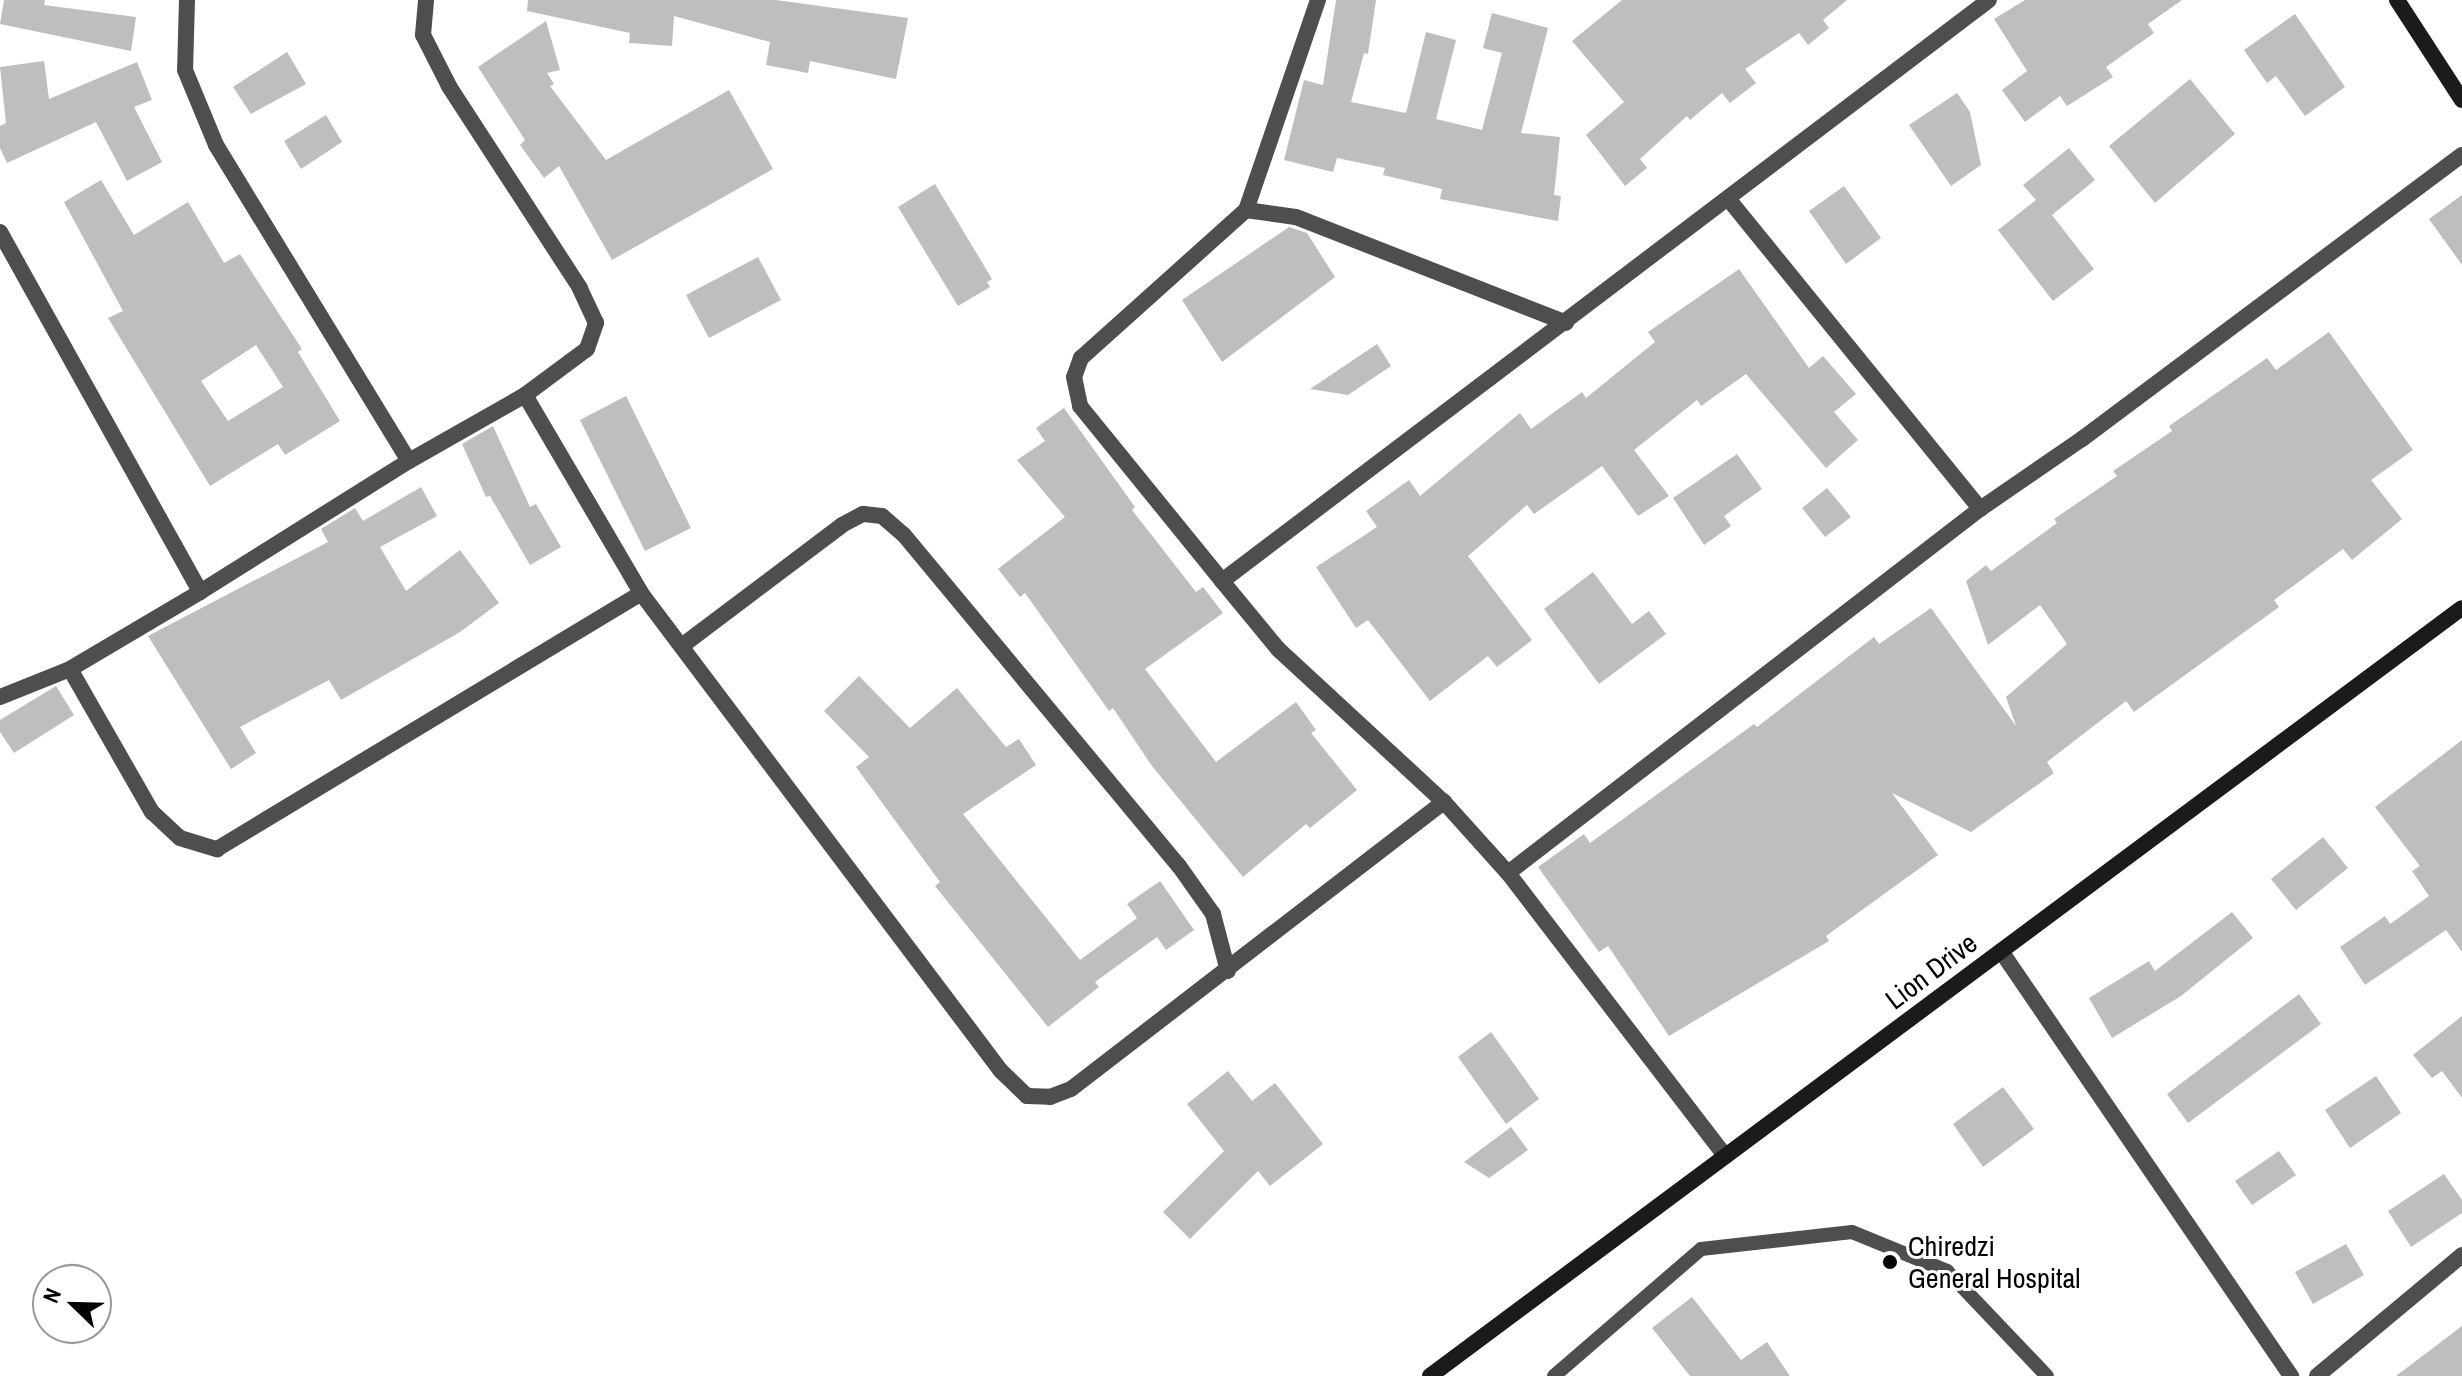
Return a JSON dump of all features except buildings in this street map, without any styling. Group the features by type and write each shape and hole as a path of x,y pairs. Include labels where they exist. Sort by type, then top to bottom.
{"street":[{"path":"187,0 185,70 216,145 409,461"},
{"path":"0,697 70,669 200,592 409,461 525,395 587,349 596,323 580,288 449,86 423,35 426,0"},
{"path":"1318,0 1246,210 1081,358 1074,377 1080,406 1278,649 1444,802 1508,873 1725,1156"},
{"path":"1222,581 1730,201 1989,0"},
{"path":"2397,0 2462,100"},
{"path":"1508,873 1980,509 2082,439 2462,155"},
{"path":"1730,201 1980,509"},
{"path":"1246,210 1296,217 1566,323"},
{"path":"0,232 200,592"},
{"path":"525,395 641,593 1001,1071 1027,1096 1050,1097 1071,1089 1444,802"},
{"path":"683,645 842,525 863,514 882,516 904,535 1179,866 1213,914 1228,971"},
{"path":"70,669 152,812 180,838 217,849 641,593"},
{"name":"Lion Drive","path":"1430,1376 2462,608"},
{"path":"2001,951 2291,1376"},
{"path":"2317,1376 2462,1255"}],"lane":[{"path":"1554,1376 1701,1249 1852,1232 1947,1271 2047,1376"}],"place":[{"name":"Chiredzi General Hospital","path":"1890,1262"}]}
